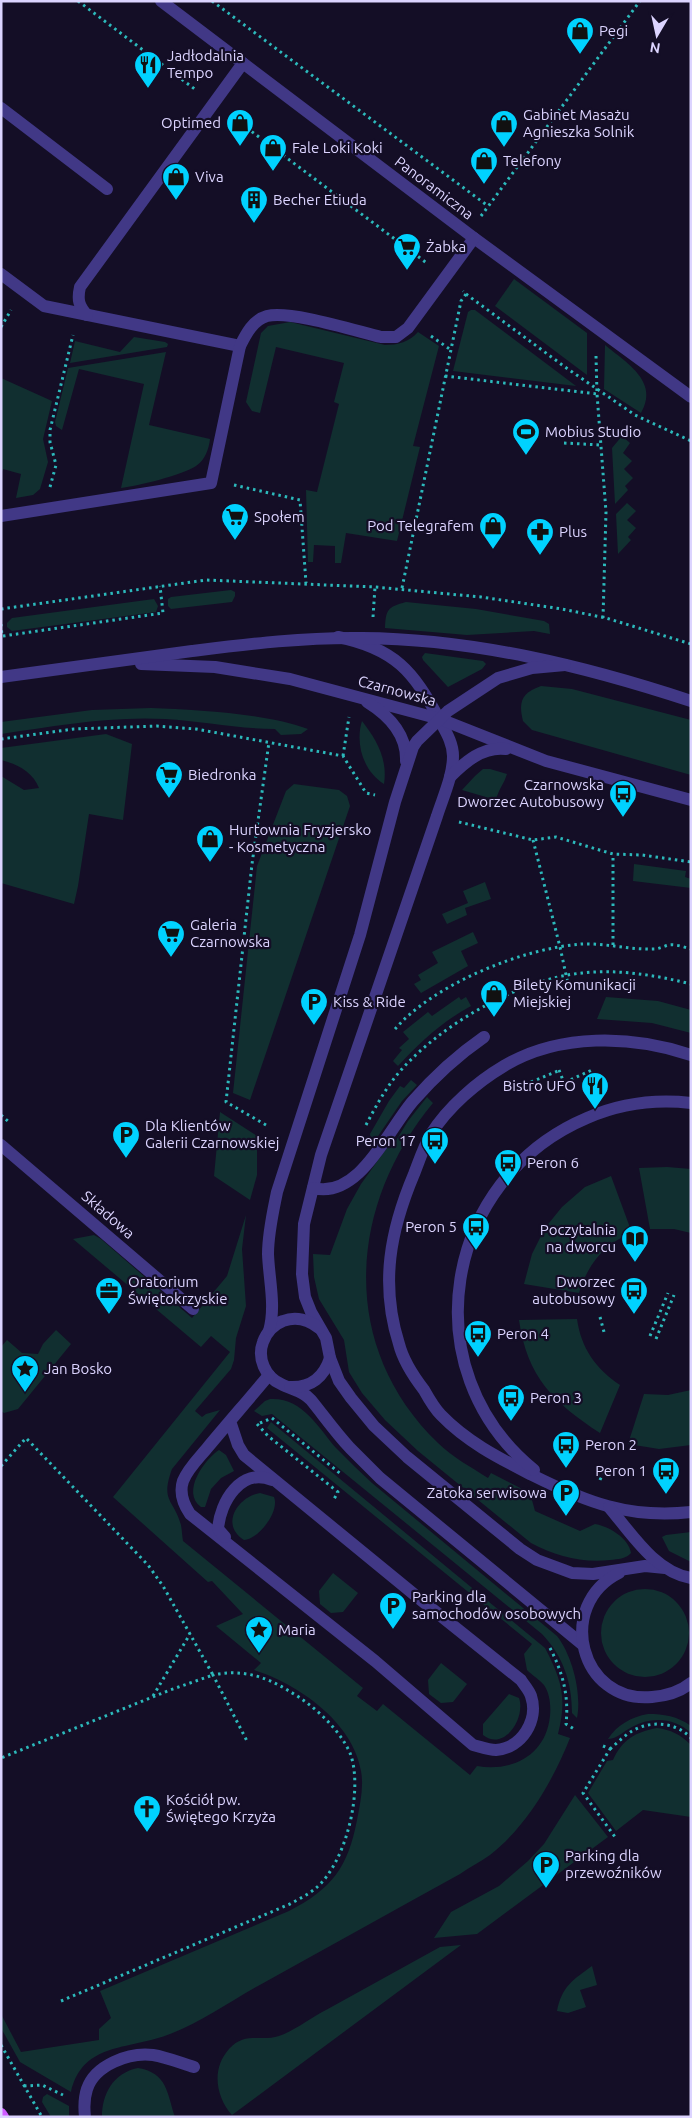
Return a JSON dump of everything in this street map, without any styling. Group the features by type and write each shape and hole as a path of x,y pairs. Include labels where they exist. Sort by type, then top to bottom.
{"street":[{"name":"Panoramiczna","path":"161,1 471,236 691,397"},
{"path":"83,314 78,298 80,287 243,63"},
{"path":"1,108 107,189"},
{"path":"1,516 211,483 240,346 248,329 267,316 291,315 381,337 396,337 408,328 446,278 471,236"},
{"path":"1,274 44,306 240,346"},
{"path":"338,638 374,648 398,662 422,686 440,719 453,752 450,778 324,1146 304,1224 302,1274 305,1297 328,1342 330,1358 339,1381 374,1426 406,1457 520,1549 537,1560 572,1573 593,1574 645,1566 665,1568"},
{"name":"Czarnowska","path":"1,677 259,643 338,638 448,643 565,665 616,677 691,701"},
{"name":"Czarnowska","path":"83,665 158,664 215,667 274,676 440,719 546,761 691,800"},
{"path":"565,665 532,668 498,678 461,702 440,719 417,741 410,752 360,935 277,1192 270,1224 268,1251 273,1313 269,1331 262,1343 261,1352 262,1363 269,1374 281,1384 300,1391 309,1399 349,1447 380,1478 582,1644"},
{"path":"353,695 385,715 398,730 405,751 404,770"},
{"path":"450,778 477,755 492,749 516,750"},
{"path":"313,1188 324,1190 340,1187 355,1176 368,1163 398,1118 414,1100 442,1070 484,1037"},
{"path":"691,1055 668,1047 645,1043 599,1041 572,1043 530,1053 504,1066 478,1085 447,1113 431,1134 399,1208 390,1254 390,1310 399,1347 416,1379 439,1414 467,1440 553,1485 609,1508 649,1514 691,1512"},
{"path":"553,1485 520,1458 492,1426 472,1388 461,1346 457,1304 463,1261 477,1220 500,1184 529,1152 564,1128 604,1111 646,1102 691,1103"},
{"name":"Składowa","path":"1,1145 193,1309"},
{"path":"269,1331 283,1321 293,1318 308,1321 320,1329"},
{"path":"290,1387 308,1385 316,1380 323,1374 330,1358"},
{"path":"230,1421 238,1445 244,1455 521,1680 531,1696 533,1712 531,1723 522,1738 502,1749 488,1750 474,1745 232,1546 190,1514 184,1505 182,1492 183,1482 190,1469 269,1374"},
{"path":"232,1546 218,1529 219,1515 224,1502 239,1485 251,1477 264,1477 279,1484"},
{"path":"609,1508 648,1553 665,1568 689,1579"},
{"path":"626,1569 609,1578 596,1591 586,1607 582,1625 582,1644 588,1661 598,1676 613,1689 626,1695 642,1698 667,1696 691,1683"},
{"path":"85,2111 87,2088 96,2075 112,2062 134,2056 152,2055 194,2066"}],"path":[{"path":"78,1 466,294 597,389 635,415 691,441"},
{"path":"212,1 488,206"},
{"path":"471,236 488,206 640,1"},
{"path":"402,588 461,301 466,294"},
{"path":"44,509 56,465 50,442 50,430 83,314"},
{"path":"595,327 597,394 606,512 603,618"},
{"path":"445,376 597,394"},
{"path":"564,443 601,445"},
{"path":"212,480 300,500 306,583"},
{"path":"1,609 160,586 224,579 306,583 402,588 511,601 603,618 691,644"},
{"path":"1,624 2,636 163,613 160,586"},
{"path":"373,620 376,587"},
{"path":"350,715 343,756 366,792 380,797"},
{"path":"1,739 74,729 138,725 196,729 343,756"},
{"path":"266,1125 226,1102 252,864 269,742"},
{"path":"454,821 533,840 556,838 613,854 642,855 691,862"},
{"path":"533,840 568,984"},
{"path":"613,854 613,945"},
{"path":"395,1029 402,1021 450,988 524,954 560,947 613,945 655,949 671,944 691,949"},
{"path":"364,1128 376,1105 396,1076 421,1050 504,995 566,975 612,972 657,976 691,984"},
{"path":"531,1082 559,1070 564,1083"},
{"path":"560,1085 592,1070"},
{"path":"650,1336 668,1292"},
{"path":"656,1339 674,1295"},
{"path":"600,1317 604,1332"},
{"path":"257,1424 272,1418 348,1480"},
{"path":"250,1420 338,1492 323,1520"},
{"path":"1,1466 26,1438 148,1565 163,1586 247,1741"},
{"path":"152,1697 190,1634"},
{"path":"548,1645 565,1684 568,1708 566,1724 574,1729"},
{"path":"1,1758 152,1697 229,1672 254,1674 278,1684 309,1702 332,1727 349,1752 354,1770 354,1795 348,1829 342,1849 331,1870 317,1888 290,1904 61,2001"},
{"path":"615,1837 583,1793 610,1749 631,1732 644,1726 659,1724 677,1727 691,1738"},
{"path":"603,1746 610,1749"},
{"path":"1,2046 42,2117"},
{"path":"24,2086 42,2084 85,2111"}],"green space":[{"path":"514,279 587,333 587,375 495,306"},
{"path":"475,310 576,386 453,371 468,312"},
{"path":"290,322 385,345 403,342 418,332 439,346 413,446 420,447 397,541 346,533 341,563 335,563 335,546 314,545 313,562 308,562 306,490 317,492 339,404 334,402 344,363 276,347 260,413 252,411 246,402 261,333 268,326"},
{"path":"134,337 168,344 167,347 70,363 75,341 120,352"},
{"path":"605,345 638,373 643,382 646,391 646,402 641,413 604,389"},
{"path":"166,352 149,425 210,439 208,450 199,464 181,473 160,480 121,488 144,384 79,369 62,430 56,426 55,422 68,368"},
{"path":"1,378 52,401 43,439 48,462 40,489 33,495 16,498 21,474 3,469 1,475"},
{"path":"622,436 630,443 623,453 632,461 624,469 633,478 625,486 628,490 615,504 612,448"},
{"path":"627,503 636,511 627,520 636,528 628,537 631,540 618,554 616,514"},
{"path":"231,590 235,592 232,602 171,609 168,606 168,599 171,597"},
{"path":"154,599 158,606 156,612 12,631 7,627 7,623 12,618"},
{"path":"406,602 476,609 544,621 549,624 550,634 534,631 467,635 385,628 389,610"},
{"path":"425,653 483,661 486,664 482,669 448,687 423,660 422,657"},
{"path":"541,686 572,689 691,720 691,775 532,730 523,721 521,703 529,692"},
{"path":"151,708 210,711 252,716 272,719 308,729 301,734 281,735 275,729 144,718 83,722 1,734 1,722 92,710"},
{"path":"362,721 380,750 384,766 384,784 371,772 362,756 360,729"},
{"path":"106,734 132,744 123,820 89,814 74,904 1,883 1,776 24,790 39,788 29,773 1,760 1,748"},
{"path":"483,769 507,774 496,800 462,790"},
{"path":"294,784 339,790 347,796 350,806 250,1100 233,1093 257,866 286,791"},
{"path":"634,864 686,871 685,877 691,879 691,888 633,881"},
{"path":"485,882 491,899 465,908 467,915 447,924 442,914 468,903 463,891"},
{"path":"473,932 478,943 461,951 468,966 421,993 414,984 421,980 418,975 438,963 432,952"},
{"path":"459,997 461,1000 466,997 471,1006 451,1018 432,1033 398,1066 393,1061 402,1050 399,1048 409,1039 403,1032 428,1012 432,1016"},
{"path":"606,997 658,1001 691,1010 691,1033 652,1023 597,1019"},
{"path":"411,1080 417,1085 402,1101 376,1139 371,1140 370,1134 389,1101 400,1086 404,1088"},
{"path":"427,1097 433,1103 405,1143 384,1186 371,1230 366,1275 370,1320 383,1363 406,1405 438,1443 449,1453 488,1478 491,1473 530,1493 535,1511 580,1531 595,1524 612,1530 626,1542 629,1548 631,1553 624,1558 599,1561 569,1558 531,1543 418,1451 385,1420 362,1393 349,1372 344,1340 319,1299 314,1277 313,1254 330,1255 347,1209 361,1184 389,1145 392,1147 408,1121"},
{"path":"220,1112 257,1136 257,1175 250,1200 214,1176"},
{"path":"667,1167 691,1169 691,1233 674,1229 650,1229 639,1168"},
{"path":"611,1176 632,1233 622,1237 605,1249 592,1265 579,1293 524,1284 532,1254 545,1228 562,1207 585,1187"},
{"path":"246,1215 242,1249 246,1306 236,1338 234,1360 231,1369 195,1411 202,1417 220,1410 172,1469 167,1488 169,1500 181,1525 183,1541 363,1688 357,1696 377,1711 383,1704 470,1775 477,1766 503,1766 515,1763 535,1751 547,1730 550,1704 548,1692 544,1685 527,1670 524,1654 532,1644 267,1428 271,1422 545,1648 559,1680 561,1690 562,1710 558,1734 570,1738 547,1787 527,1817 503,1844 490,1855 460,1874 193,2024 166,2036 113,2049 91,2059 76,2078 71,2092 20,2062 1,2028 1,2014 21,2052 99,2040 99,2029 111,2018 100,1991 304,1903 327,1885 336,1875 349,1851 357,1820 362,1783 361,1771 356,1753 335,1721 305,1695 271,1676 254,1670 261,1663 216,1626 243,1614 212,1581 208,1582 113,1497 230,1352 211,1336 201,1347 73,1239 94,1235 101,1239 192,1318 227,1276"},
{"path":"577,1319 582,1339 591,1357 611,1379 620,1385 600,1433 569,1411 545,1387 529,1357 519,1320"},
{"path":"56,1330 71,1344 18,1409 4,1413 1,1411 1,1347 7,1340 22,1353 38,1354 43,1344"},
{"path":"691,1390 691,1445 659,1449 628,1444 644,1394 668,1395"},
{"path":"270,1399 291,1403 300,1408 316,1423 336,1448 372,1483 557,1636 567,1653 577,1686 577,1718 572,1713 568,1680 561,1660 542,1634 272,1414 262,1416 254,1411"},
{"path":"219,1450 226,1455 234,1471 221,1478 211,1489 205,1507 201,1507 195,1501 194,1485 201,1468"},
{"path":"260,1493 274,1497 274,1509 262,1530 244,1540 233,1527 234,1512 244,1500"},
{"path":"691,1532 691,1562 669,1551 662,1537"},
{"path":"333,1573 358,1593 343,1612 331,1613 320,1604 319,1591"},
{"path":"636,1589 654,1589 670,1596 682,1608 689,1624 689,1642 682,1658 670,1670 654,1677 636,1677 620,1670 608,1658 601,1642 601,1624 608,1608 620,1596"},
{"path":"441,1663 467,1684 453,1702 441,1703 429,1694 428,1680"},
{"path":"509,1694 519,1698 520,1706 519,1715 512,1730 498,1739 491,1739 483,1735 483,1724"},
{"path":"648,1714 665,1715 681,1720 691,1726 691,1733 678,1724 655,1720 639,1723 618,1736 608,1739 625,1722"},
{"path":"657,1728 675,1733 691,1745 691,1817 643,1810 616,1831 588,1793 607,1761 613,1760 625,1742 642,1732"},
{"path":"575,1795 608,1837 477,1934 434,1938 451,1912 499,1886 528,1861 544,1844"},
{"path":"461,1945 232,2115 222,2100 219,2091 218,2074 223,2057 235,2044 241,2040 272,2038 285,2034 440,1947"},
{"path":"592,1966 597,1985 580,1990 586,2007 568,2013 557,2011 565,1989"},
{"path":"138,2068 148,2071 161,2080 168,2093 175,2117 102,2117 104,2100 111,2086 122,2075"},
{"path":"47,2094 69,2106 69,2117 51,2117 42,2102 43,2097"}],"place":[{"name":"Pegi","path":"580,55"},
{"name":"Jadłodalnia Tempo","path":"148,89"},
{"name":"Optimed","path":"240,147"},
{"name":"Gabinet Masażu Agnieszka Solnik","path":"504,148"},
{"name":"Fale Loki Koki","path":"273,172"},
{"name":"Telefony","path":"484,185"},
{"name":"Viva","path":"176,201"},
{"name":"Becher Etiuda","path":"254,224"},
{"name":"Żabka","path":"407,271"},
{"name":"Mobius Studio","path":"526,456"},
{"name":"Społem","path":"235,541"},
{"name":"Pod Telegrafem","path":"493,550"},
{"name":"Plus","path":"540,556"},
{"name":"Biedronka","path":"169,799"},
{"name":"Czarnowska Dworzec Autobusowy","path":"623,818"},
{"name":"Hurtownia Fryzjersko - Kosmetyczna","path":"210,863"},
{"name":"Galeria Czarnowska","path":"171,958"},
{"name":"Bilety Komunikacji Miejskiej","path":"494,1018"},
{"name":"Kiss & Ride","path":"314,1026"},
{"name":"Bistro UFO","path":"595,1110"},
{"name":"Dla Klientów Galerii Czarnowskiej","path":"126,1159"},
{"name":"Peron 17","path":"435,1165"},
{"name":"Peron 6","path":"508,1187"},
{"name":"Peron 5","path":"476,1251"},
{"name":"Poczytalnia na dworcu","path":"635,1263"},
{"name":"Oratorium Świętokrzyskie","path":"109,1315"},
{"name":"Dworzec autobusowy","path":"634,1315"},
{"name":"Peron 4","path":"478,1358"},
{"name":"Jan Bosko","path":"25,1393"},
{"name":"Peron 3","path":"511,1422"},
{"name":"Peron 2","path":"566,1469"},
{"name":"Peron 1","path":"666,1495"},
{"name":"Zatoka serwisowa","path":"566,1517"},
{"name":"Parking dla samochodów osobowych","path":"393,1630"},
{"name":"Maria","path":"259,1654"},
{"name":"Kościół pw. Świętego Krzyża","path":"147,1833"},
{"name":"Parking dla przewoźników","path":"546,1889"}]}
